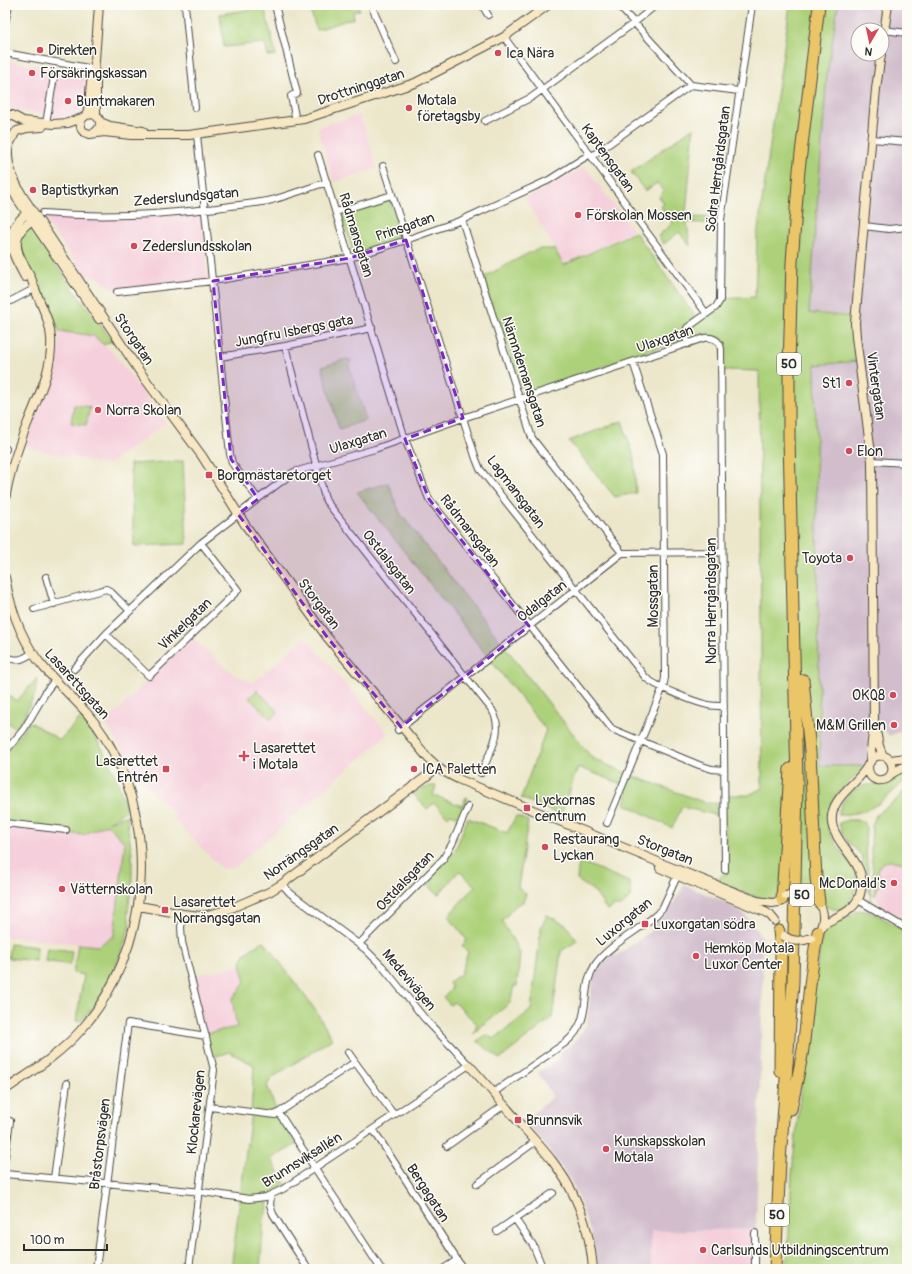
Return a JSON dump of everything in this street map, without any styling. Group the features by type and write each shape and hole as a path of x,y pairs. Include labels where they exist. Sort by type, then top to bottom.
{"highway":[{"name":"50","path":"775,1269 780,1161 793,982 797,783 789,368 791,293 794,226 799,170 820,5"},
{"name":"50","path":"782,1269 800,983 804,783 803,680 796,438 799,263 806,172 826,5"},
{"name":"50","path":"803,680 810,752 817,902"},
{"path":"782,899 790,768 797,724"},
{"path":"779,929 781,950 780,1161"},
{"path":"791,1109 803,1049 817,932"}],"street":[{"path":"5,23 9,5"},
{"path":"82,130 80,124 89,105 94,71 99,5"},
{"path":"185,5 195,108"},
{"path":"275,5 297,93 291,96 296,121"},
{"path":"371,5 396,62"},
{"path":"482,5 488,15"},
{"name":"Drottninggatan","path":"94,133 109,132 131,135 197,135 296,121 415,83 504,37 548,5"},
{"path":"618,5 691,85 739,91"},
{"path":"485,121 532,97 634,23 656,5"},
{"name":"Södra Herrgårdsgatan","path":"688,344 685,335 687,328 716,306 720,300 721,220 752,5"},
{"path":"885,22 888,5"},
{"path":"890,31 907,33"},
{"name":"Kaptensgatan","path":"504,37 706,313"},
{"path":"5,53 94,71"},
{"name":"Vintergatan","path":"869,763 874,723 872,461 855,328 876,89 880,62"},
{"path":"5,135 10,136 16,132 34,127 73,128 87,133 94,133 99,129 97,78 94,71"},
{"path":"46,123 54,77"},
{"name":"Prinsgatan","path":"117,292 212,281 350,258 462,220 549,180 591,155 691,85"},
{"path":"5,115 12,115 27,121 46,123 68,123 91,114 98,119"},
{"name":"Storgatan","path":"17,118 19,124 9,148 10,165 16,184 34,215 137,374 190,446 236,516 323,639 435,768 679,873 765,912 770,915 779,929"},
{"name":"Drottninggatan","path":"98,119 110,126 132,128 162,134"},
{"path":"197,135 230,454 232,463 258,498"},
{"path":"872,139 907,142"},
{"name":"Rådmansgatan","path":"318,155 405,438 429,499 612,729 698,765 712,769 724,770"},
{"name":"Storgatan","path":"5,163 11,188 34,215"},
{"name":"Lagmansgatan","path":"383,166 480,469 643,675 651,682 708,705 724,706"},
{"name":"Zederslundsgatan","path":"34,215 120,215 205,209 271,200 327,182"},
{"path":"336,212 392,195"},
{"path":"5,500 17,451 46,376 52,347 48,319 17,246 20,231 34,215"},
{"name":"Nämndemansgatan","path":"462,220 534,442 622,553"},
{"path":"864,226 889,229 907,227"},
{"path":"5,303 34,289"},
{"name":"Jungfru Isbergs gata","path":"220,357 285,346 372,328"},
{"name":"Ulaxgatan","path":"74,669 106,634 201,543 294,472 375,449 463,418 710,337"},
{"name":"Norra Herrgårdsgatan","path":"710,337 718,342 721,349 725,870"},
{"name":"Ostdalsgatan","path":"285,346 316,466 323,491 329,505 492,710 497,722 498,730 481,773"},
{"name":"Mossgatan","path":"607,823 663,687 665,678 663,451 633,362"},
{"path":"872,461 907,463"},
{"name":"Vinkelgatan","path":"106,634 149,676 238,590 201,543"},
{"path":"622,553 722,552"},
{"name":"Odalgatan","path":"400,728 622,553"},
{"name":"Lasarettsgatan","path":"5,577 14,615 23,637 39,662 75,699 98,726 116,757 128,783 135,809 140,848 141,879 139,906 132,935 119,969 103,1000 76,1035 62,1049 5,1090"},
{"path":"46,577 54,604"},
{"path":"34,609 106,589 110,591 130,611"},
{"path":"5,657 18,660 32,652"},
{"path":"5,752 24,729 47,690 55,680"},
{"name":"Vintergatan","path":"874,723 879,746 886,758"},
{"path":"839,915 832,914 817,902 798,892 782,899 776,910 779,929 795,941 805,940 839,915 849,911 858,900 862,884 859,868 835,834 832,821 833,810 844,792 853,784 876,756 886,758 907,758"},
{"path":"886,758 893,767 891,774"},
{"path":"869,763 868,771 870,776 874,779"},
{"path":"853,784 874,779 887,779 891,774 907,765"},
{"name":"Norrängsgatan","path":"139,906 201,916 216,913 269,892 282,884 435,768"},
{"name":"Ostdalsgatan","path":"359,944 443,859 452,844 468,806"},
{"path":"5,823 66,830"},
{"name":"Storgatan","path":"679,873 757,901 772,903 782,899"},
{"name":"Luxorgatan","path":"494,1093 565,1043 575,1034 582,1021 588,981 592,968 606,952 657,914 663,907 679,873"},
{"name":"Medevivägen","path":"282,884 290,893 359,944 383,968 425,1019 469,1065 536,1141 562,1174 575,1198 589,1238 593,1269"},
{"path":"858,900 907,929"},
{"path":"817,902 823,917 817,932"},
{"name":"Klockarevägen","path":"183,914 181,936 214,1070 189,1269"},
{"name":"Bråstorpsvägen","path":"96,1269 128,1023 206,1036"},
{"path":"348,1052 394,1115"},
{"path":"210,1107 275,1115 354,1062"},
{"name":"Brunnsviksallén","path":"5,1174 261,1199 283,1190 469,1065"},
{"path":"54,1178 67,1083"},
{"path":"447,1146 504,1105"},
{"path":"278,1113 381,1269"},
{"path":"5,1157 10,1121"},
{"name":"Bergagatan","path":"373,1129 462,1269"},
{"path":"477,1184 536,1141"},
{"path":"497,1231 553,1193"},
{"path":"271,1196 270,1205 273,1214 308,1269"},
{"path":"515,1219 533,1245 543,1269"},
{"path":"755,1234 755,1269"},
{"path":"443,1269 456,1260"}],"highlighted area":[{"path":"406,240 463,418 405,439 429,499 529,626 401,727 327,637 238,514 258,499 231,459 213,281 350,258"}],"shaded area":[{"path":"838,5 907,5 907,729 889,736 874,716 869,723 868,757 865,766 820,766 815,365 859,362 856,316 809,313 815,186 827,75"},
{"path":"5,60 89,75 88,105 82,115 70,120 54,121 52,115 5,109"},
{"path":"360,114 377,168 334,182 318,130 319,127"},
{"name":"Förskolan Mossen","path":"585,167 633,231 564,264 525,199"},
{"name":"Zederslundsskolan","path":"42,215 202,215 208,280 116,290 111,288 98,277 85,276"},
{"name":"Norra Skolan","path":"59,331 94,336 113,353 166,423 107,465 25,447 44,397 48,396 56,365 59,345"},
{"name":"Lasarettet i Motala","path":"191,637 232,673 253,683 305,637 388,734 234,868 222,869 173,818 175,815 137,777 114,736 105,724"},
{"name":"Vätternskolan","path":"107,824 125,843 114,936 98,946 5,936 5,826"},
{"path":"890,861 907,864 907,921 885,908 875,897 879,879 879,867"},
{"path":"684,885 730,904 745,915 761,936 763,974 756,1229 651,1231 651,1269 599,1269 591,1233 571,1181 525,1120 553,1097 538,1072 559,1058 560,1052 574,1042 582,1032 587,1022 595,974 601,964 612,955 616,956 654,929 656,922 665,916"},
{"path":"241,965 245,983 232,999 237,1027 203,1034 191,977"},
{"name":"Carlsunds Utbildningscentrum","path":"756,1229 756,1269 651,1269 650,1231"}],"green space":[{"path":"308,5 358,5 360,10 353,12 354,18 317,30"},
{"path":"790,5 838,5 827,75 809,313 856,317 859,361 815,365 820,766 865,766 839,792 831,804 828,816 832,837 854,868 857,876 855,890 851,900 843,908 839,909 833,909 824,905 820,887 790,889 781,888 778,898 765,900 715,882 727,871 724,817 682,807 672,828 625,804 627,798 624,785 578,767 561,815 521,798 546,730 357,492 388,483 400,513 592,758 628,774 706,803 724,804 724,795 749,795 762,788 759,371 722,370 722,347 713,338 687,346 687,334 697,320 721,306 722,299 755,297 757,237"},
{"path":"262,8 265,10 276,55 268,56 265,43 224,47 220,14"},
{"path":"694,127 686,213 689,217 716,218 715,224 687,222 690,246 679,232 664,244 658,236 673,223 661,207 664,203 659,197 664,191 657,183 645,191 631,172"},
{"path":"389,199 402,239 354,255 341,214"},
{"path":"28,229 35,231 55,265 112,341 104,345 94,336 59,331 51,308 42,296 23,257 19,243 24,232"},
{"path":"635,232 695,316 686,326 681,340 524,394 482,278 539,249 554,249 564,265"},
{"path":"346,359 351,360 349,366 366,420 339,429 322,367"},
{"path":"74,405 90,407 86,425 71,423"},
{"path":"622,421 634,457 636,493 615,497 569,441"},
{"path":"183,461 187,544 134,546 130,464"},
{"path":"37,678 35,694 18,729 5,721 5,693 17,701"},
{"path":"257,690 278,712 271,719 249,698"},
{"path":"81,717 103,750 119,784 126,810 109,822 127,815 132,854 132,882 128,912 130,926 119,958 98,1002 82,1020 76,1021 84,975 73,973 78,944 98,946 114,936 125,843 107,824 83,835 5,826 5,752 30,722 60,740"},
{"path":"907,769 907,779 876,805 860,812 838,815 844,800 851,792 867,785 884,783"},
{"path":"431,786 436,786 433,795 462,806 466,797 468,798 459,820 456,821 457,816 450,814 448,817 434,803 427,809 413,794"},
{"path":"907,788 907,864 888,861 879,867 879,880 875,896 871,851 872,826 876,815 896,800"},
{"path":"516,816 528,821 518,888 526,894 523,902 516,905 502,921 520,953 517,986 514,986 510,1003 480,1027 474,1034 477,1024 454,1002 450,1005 443,997 452,988 449,983 458,975 460,976 468,952 462,946 467,940 448,916 475,886 459,871 438,895 426,882 455,851 468,818 507,833"},
{"path":"847,820 863,822 866,827 865,845 872,901 869,893 867,874 861,855 843,836 839,823"},
{"path":"579,861 629,882 631,897 621,906 615,906 607,910 594,891 577,880"},
{"path":"858,911 869,912 876,915 907,933 907,1269 787,1269 792,1173 807,1030 813,1017 811,1003 823,930 831,923 847,918"},
{"path":"547,915 566,925 577,941 561,951 552,1018 500,1059 477,1041 486,1035 494,1039 531,1010 541,928"},
{"path":"264,941 316,1011 332,1039 273,1077 267,1085 278,1116 297,1144 271,1159 288,1189 267,1200 268,1209 264,1217 260,1269 231,1269 251,1113 254,1065 229,1052 210,1058 203,1034 237,1027 232,999 245,983 242,967 243,957 246,953"},
{"path":"10,944 37,947 36,961 8,958"},
{"path":"47,948 72,951 70,965 45,961"}],"place":[{"name":"Direkten","path":"40,50"},
{"name":"Ica Nära","path":"498,53"},
{"name":"Försäkringskassan","path":"32,73"},
{"name":"Buntmakaren","path":"68,101"},
{"name":"Motala företagsby","path":"409,108"},
{"name":"Baptistkyrkan","path":"33,190"},
{"name":"Förskolan Mossen","path":"578,215"},
{"name":"Zederslundsskolan","path":"134,246"},
{"name":"St1","path":"849,383"},
{"name":"Norra Skolan","path":"98,410"},
{"name":"Elon","path":"849,451"},
{"name":"Borgmästaretorget","path":"209,475"},
{"name":"Toyota","path":"850,558"},
{"name":"OKQ8","path":"893,695"},
{"name":"M&M Grillen","path":"894,725"},
{"name":"Lasarettet i Motala","path":"244,756"},
{"name":"Lasarettet Entrén","path":"166,769"},
{"name":"ICA Paletten","path":"414,769"},
{"name":"Lyckornas centrum","path":"527,808"},
{"name":"Restaurang Lyckan","path":"545,847"},
{"name":"McDonald's","path":"894,883"},
{"name":"Vätternskolan","path":"62,889"},
{"name":"Lasarettet Norrängsgatan","path":"165,910"},
{"name":"Luxorgatan södra","path":"645,924"},
{"name":"Hemköp Motala Luxor Center","path":"696,956"},
{"name":"Brunnsvik","path":"518,1120"},
{"name":"Kunskapsskolan Motala","path":"606,1149"},
{"name":"Carlsunds Utbildningscentrum","path":"703,1250"}]}
